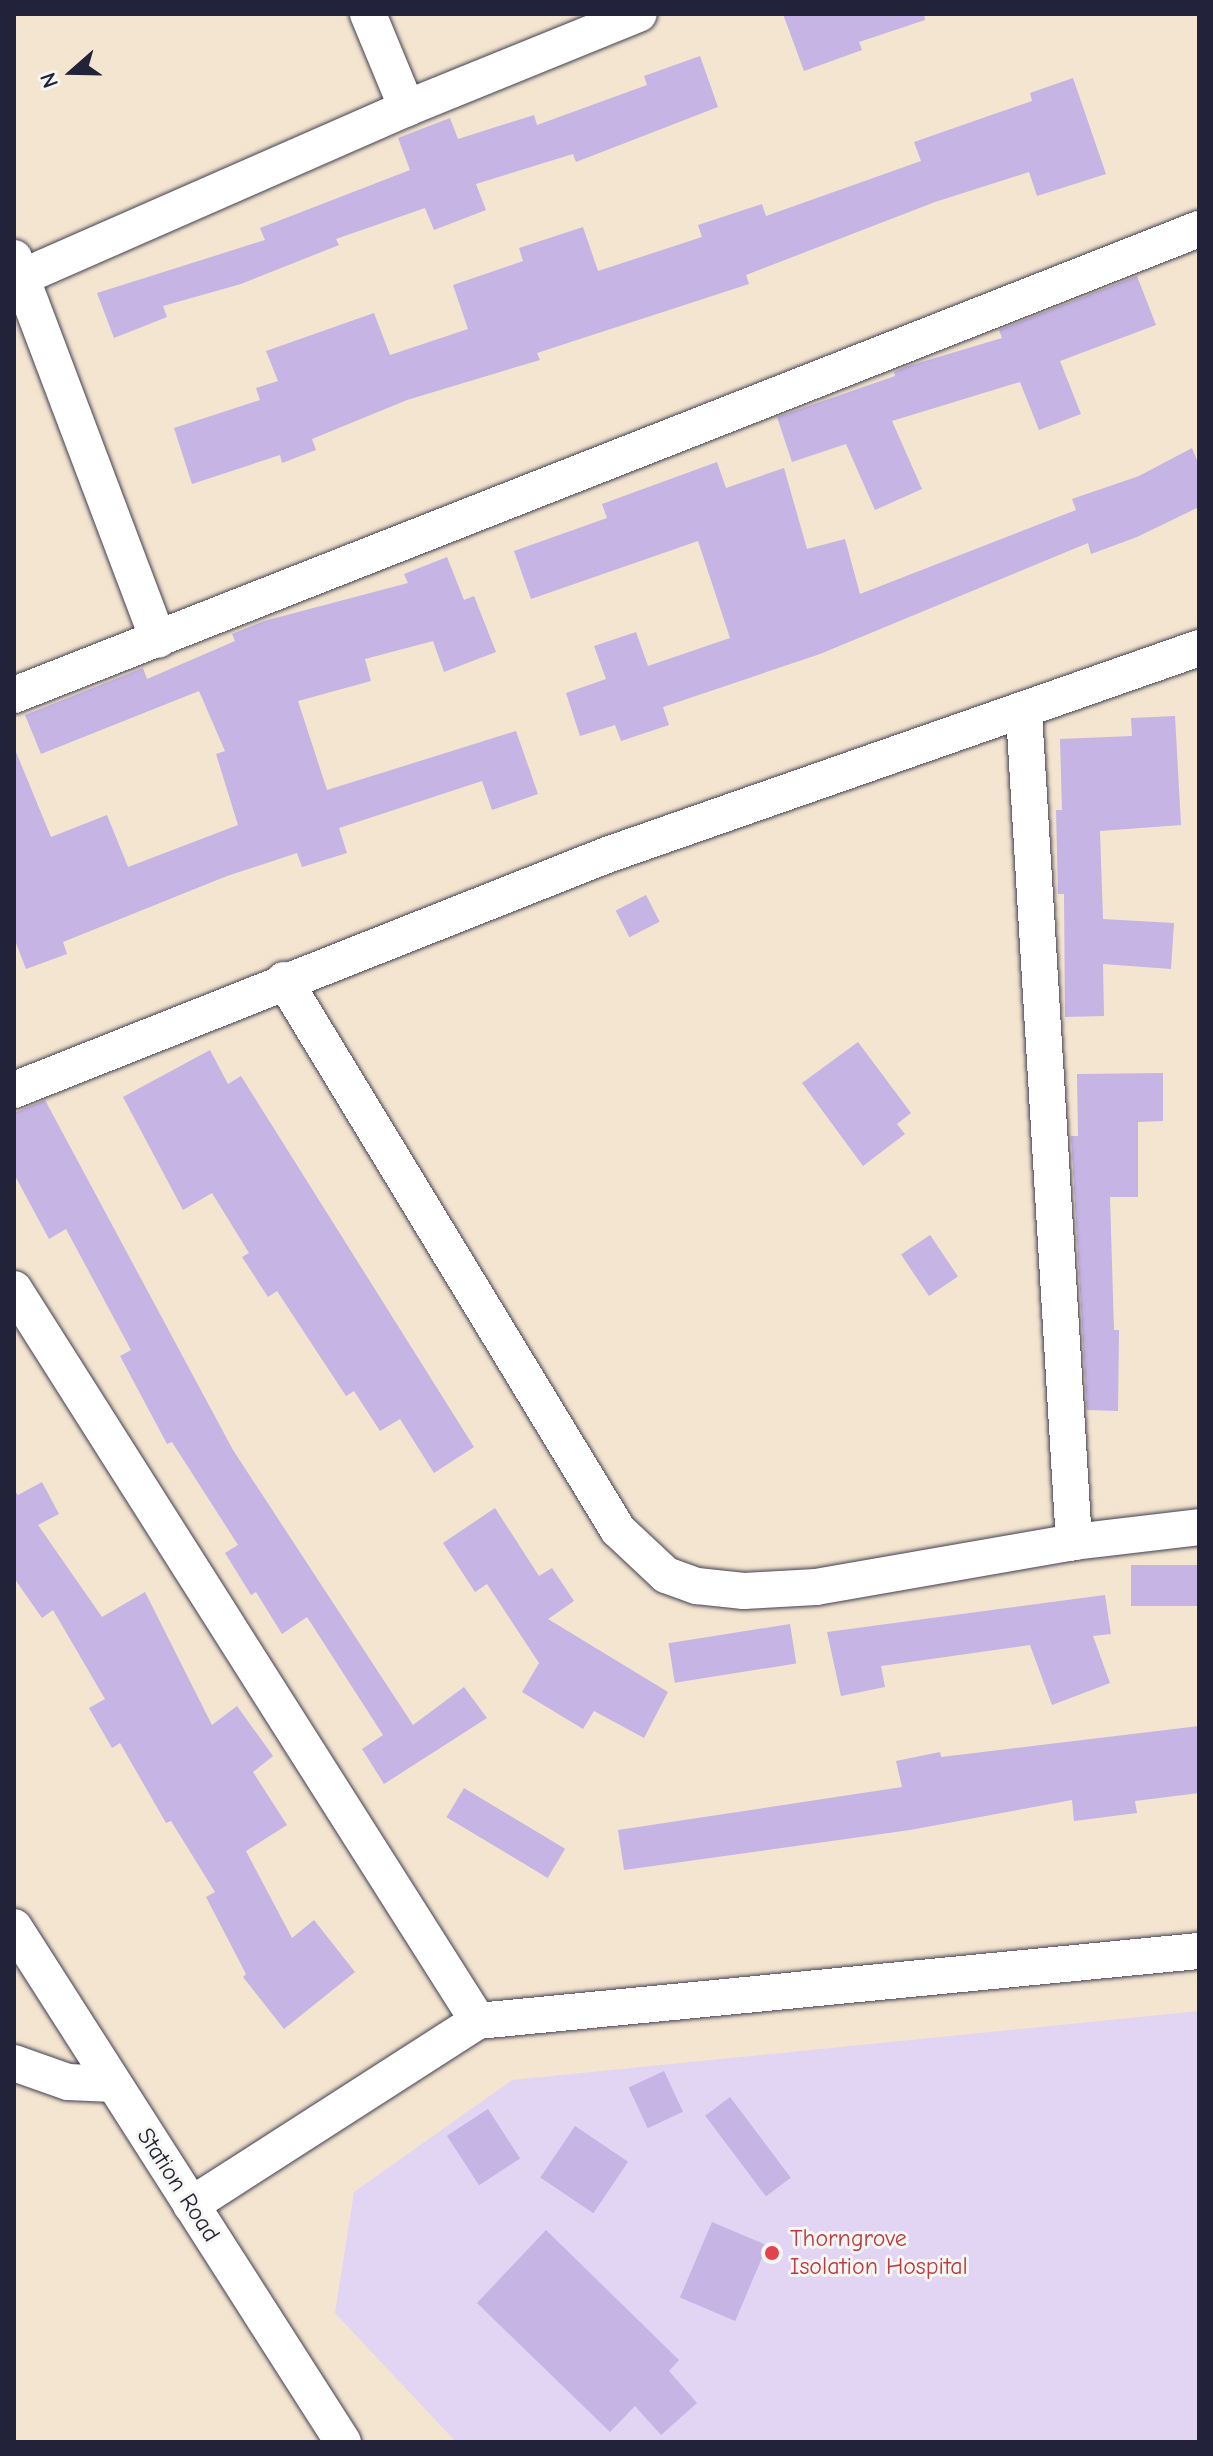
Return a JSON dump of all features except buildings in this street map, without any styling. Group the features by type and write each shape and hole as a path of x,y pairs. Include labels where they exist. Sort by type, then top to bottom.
{"street":[{"path":"368,14 407,108"},
{"path":"158,640 18,268 639,14"},
{"path":"14,695 1199,229"},
{"path":"14,1090 284,980 607,855 1024,713 1199,648"},
{"path":"1024,713 1074,1542"},
{"path":"284,980 618,1530 666,1575 697,1586 744,1591 816,1587 1074,1542 1199,1527"},
{"path":"14,1289 478,2021"},
{"name":"Station Road","path":"14,1927 343,2442"},
{"path":"191,2205 478,2021 1199,1951"},
{"path":"14,2063 89,2087 113,2084"}],"shaded area":[{"name":"Thorngrove Isolation Hospital","path":"1199,2011 1199,2442 456,2442 335,2313 354,2192 512,2080"}],"place":[{"name":"Thorngrove Isolation Hospital","path":"772,2253"}]}
